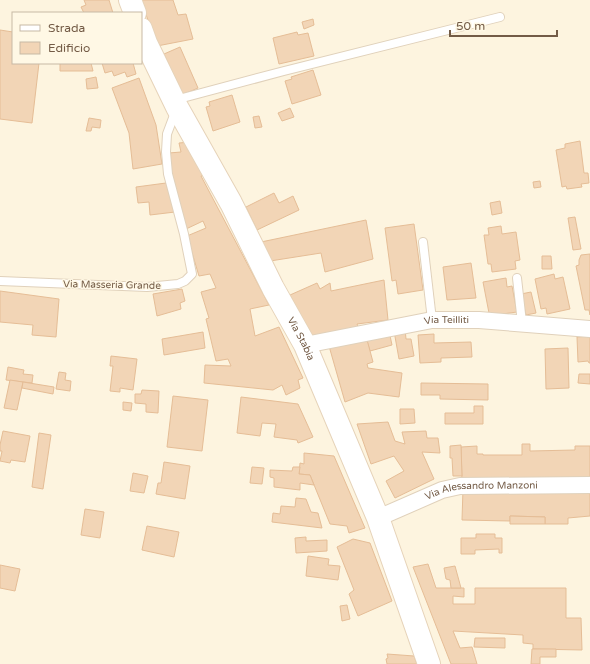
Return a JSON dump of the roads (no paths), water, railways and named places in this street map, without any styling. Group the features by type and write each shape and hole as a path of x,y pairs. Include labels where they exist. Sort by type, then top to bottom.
{"main road":[{"path":"130,0 135,12"},
{"name":"Via Stabia","path":"142,32 175,104 230,204 304,345 378,518 429,664"}],"street":[{"name":"Via Teilliti","path":"304,345 432,320 479,320 590,329"},
{"name":"Via Alessandro Manzoni","path":"378,518 442,490 460,486 590,485"}],"lane":[{"path":"175,104 284,71 500,17"},
{"name":"Via Masseria Grande","path":"0,280 147,287 178,284 185,281 192,274 184,234 168,174 166,152 167,134 175,104"},
{"path":"423,242 432,320"},
{"path":"517,278 522,324"}]}
